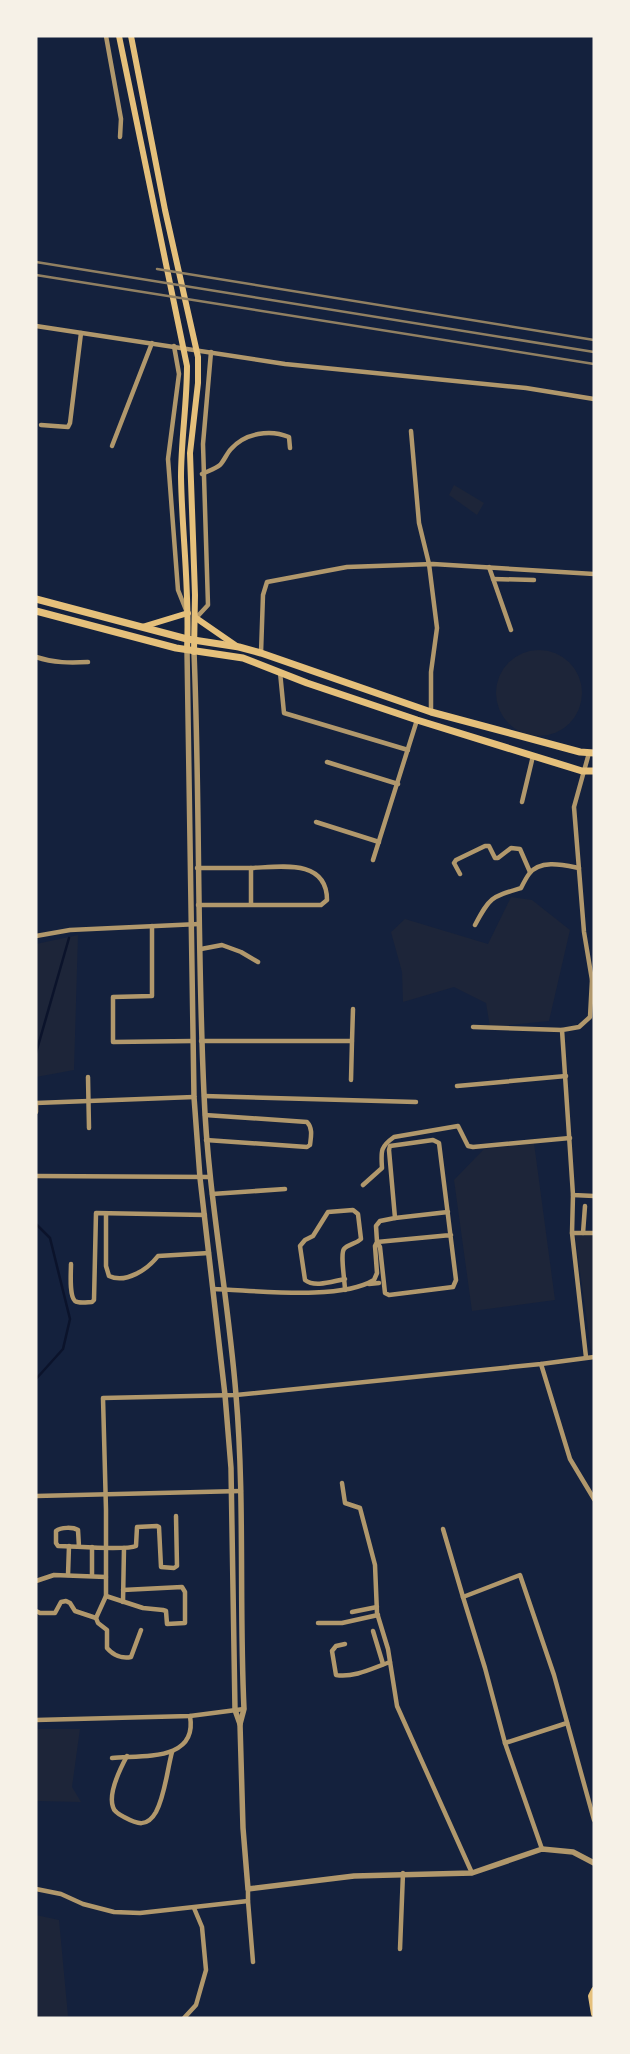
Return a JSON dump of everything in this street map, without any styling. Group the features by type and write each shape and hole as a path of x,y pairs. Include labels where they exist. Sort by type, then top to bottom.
{"main road":[{"path":"119,36 187,366 187,398 181,476 192,595 196,618 191,639"},
{"path":"131,36 165,210 198,357 198,383 190,453 192,595 188,613 191,651"},
{"path":"36,599 141,628 261,653 431,712 591,753"},
{"path":"36,611 191,651 243,658 306,684 417,720 582,771 594,771"},
{"path":"141,628 188,613"},
{"path":"196,618 239,647"},
{"path":"594,1990 591,1996 594,2014"}],"street":[{"path":"106,36 121,119 120,138"},
{"path":"36,326 285,364 526,388 594,399"},
{"path":"41,425 68,427 70,423 81,332"},
{"path":"112,446 152,343"},
{"path":"174,346 179,374 168,460 178,590 188,613"},
{"path":"196,618 208,605 202,444 211,352"},
{"path":"410,431 419,523 429,564 437,628 431,672 431,712"},
{"path":"202,474 221,464 232,448 245,438 261,433 289,437 290,448"},
{"path":"261,653 263,595 267,582 347,567 429,564 594,574"},
{"path":"489,567 495,578 511,630"},
{"path":"495,578 497,568"},
{"path":"495,578 534,581 534,571"},
{"path":"191,651 198,905 201,948 201,1041 206,1140 236,1395 241,1491 244,1709 240,1724 243,1828 253,1962"},
{"path":"191,651 191,924 194,1097 200,1178 225,1395 232,1491 235,1710 240,1724"},
{"path":"36,656 63,663 88,662"},
{"path":"280,672 284,713 408,750"},
{"path":"373,860 417,720"},
{"path":"473,1027 562,1030 579,1027 590,1017 593,980 584,932 574,807 582,771 591,753"},
{"path":"522,802 534,756"},
{"path":"327,762 398,784"},
{"path":"316,822 379,842"},
{"path":"460,874 454,863 456,860 484,846 488,846 495,858 498,858 511,848 520,849 530,872"},
{"path":"475,925 488,902 497,895 521,888 530,872 541,866 558,864 580,868"},
{"path":"197,868 287,867 308,869 316,874 327,893 327,900 321,905 198,905"},
{"path":"250,905 251,868"},
{"path":"36,936 70,930 199,924"},
{"path":"152,926 152,996 113,996 113,1042 193,1041"},
{"path":"201,948 222,945 241,952 258,962"},
{"path":"351,1080 353,1008"},
{"path":"562,1030 570,1138 572,1233 586,1357"},
{"path":"201,1041 352,1041"},
{"path":"457,1086 566,1076"},
{"path":"88,1077 89,1128"},
{"path":"204,1096 416,1102"},
{"path":"36,1112 36,1103 194,1097"},
{"path":"205,1115 307,1122 310,1126 310,1145 307,1147 206,1140"},
{"path":"363,1185 382,1168 382,1150 386,1143 394,1137 458,1126 468,1146 473,1147 570,1138"},
{"path":"377,1242 380,1247 385,1293 389,1295 453,1287 456,1280 440,1143 433,1140 390,1146 395,1218"},
{"path":"36,1176 210,1178"},
{"path":"212,1194 284,1189"},
{"path":"572,1195 594,1196"},
{"path":"583,1233 585,1206"},
{"path":"345,1279 316,1284 309,1283 305,1280 300,1246 305,1240 313,1236 328,1212 353,1210 358,1214 361,1239 344,1248 342,1252 345,1279 345,1290"},
{"path":"368,1284 374,1280 377,1273 376,1226 380,1221 448,1212"},
{"path":"70,1264 71,1292 74,1300 77,1302 92,1302 94,1300 96,1213 205,1215"},
{"path":"106,1214 106,1266 109,1276 114,1278 121,1278 146,1269 158,1256 209,1253"},
{"path":"572,1233 594,1234"},
{"path":"377,1242 450,1235"},
{"path":"213,1289 287,1293 345,1290 379,1282"},
{"path":"96,1618 106,1596 106,1494 103,1398 236,1395 541,1364 594,1356"},
{"path":"541,1364 570,1459 594,1499"},
{"path":"342,1483 345,1503 360,1508 364,1519 375,1566 378,1615 390,1662 397,1706 472,1873"},
{"path":"36,1496 241,1491"},
{"path":"79,1547 78,1530 75,1528 59,1528 56,1531 56,1544 58,1546 79,1547 132,1548 136,1546 137,1527 157,1526 159,1527 161,1567 174,1568 177,1566 176,1516"},
{"path":"443,1529 485,1668 505,1743 542,1849"},
{"path":"68,1575 69,1546"},
{"path":"92,1547 92,1575"},
{"path":"122,1602 124,1548"},
{"path":"36,1581 54,1575 106,1577"},
{"path":"463,1597 520,1575 543,1641 594,1820"},
{"path":"106,1596 143,1608 166,1612 167,1624 185,1623 185,1592 182,1587 123,1590"},
{"path":"36,1611 40,1613 55,1613 62,1602 70,1603 75,1611 96,1618 98,1623 107,1630 106,1648 124,1658 130,1656 135,1649 142,1630"},
{"path":"352,1612 377,1607"},
{"path":"318,1622 342,1623 378,1615"},
{"path":"373,1631 384,1664"},
{"path":"346,1644 336,1646 332,1651 336,1675 347,1675 390,1662"},
{"path":"36,1720 190,1716 244,1709"},
{"path":"112,1758 172,1752 184,1745 191,1723 190,1716"},
{"path":"505,1743 567,1723"},
{"path":"127,1756 117,1774 112,1800 113,1808 118,1814 137,1824 142,1824 156,1813 172,1752"},
{"path":"248,1889 354,1876 472,1873 542,1849 573,1852 594,1863"},
{"path":"400,1949 403,1874"},
{"path":"36,1889 61,1894 83,1904 114,1912 140,1913 248,1901"},
{"path":"184,2018 196,2005 206,1970 202,1927 194,1908"}],"shaded area":[{"path":"454,485 484,503 477,515 449,495"},
{"path":"539,650 555,653 563,657 575,669 579,677 582,693 579,709 575,717 563,729 555,733 539,736 523,733 515,729 503,717 499,709 496,693 499,677 503,669 515,657 523,653"},
{"path":"511,897 532,900 570,930 549,1021 490,1027 486,1003 454,987 403,1002 402,972 391,932 405,919 488,944"},
{"path":"78,935 74,1070 36,1077 36,944"},
{"path":"534,1143 555,1300 472,1311 454,1180 484,1149"},
{"path":"575,1235 594,1235 594,1349 591,1350"},
{"path":"36,1729 80,1729 72,1787 81,1802 36,1801"},
{"path":"36,1915 59,1920 68,2016 36,2018"}],"waterway":[{"path":"36,1053 69,938"},
{"path":"36,1224 50,1238 70,1319 63,1349 36,1379"}],"railway":[{"path":"36,262 594,352"},
{"path":"157,269 594,340"},
{"path":"36,275 594,364"}]}
